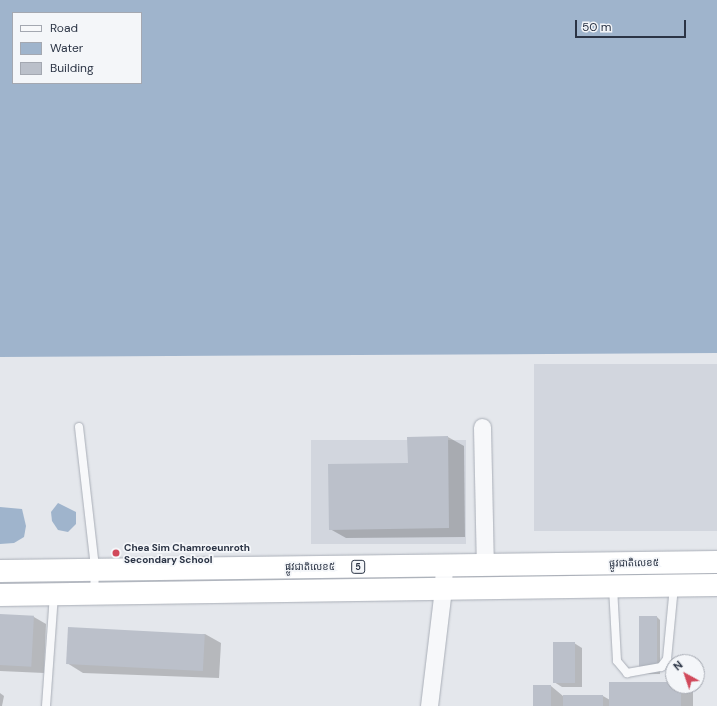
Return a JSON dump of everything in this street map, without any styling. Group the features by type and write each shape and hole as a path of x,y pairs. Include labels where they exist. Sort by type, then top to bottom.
{"highway":[{"name":"ផ្លូវជាតិលេខ៥","path":"0,571 95,568 444,566 717,562"},
{"path":"0,595 717,585"}],"street":[{"path":"482,427 485,565"},
{"path":"429,706 443,589 444,566"}],"lane":[{"path":"79,427 95,568 94,593"},
{"path":"613,586 617,661 627,673 661,668 667,659 674,586"},
{"path":"46,706 54,594"}],"shaded area":[{"path":"534,364 717,364 717,531 534,531"},
{"path":"311,440 466,440 466,544 311,544"}],"water":[{"path":"0,0 717,0 717,353 0,357"},
{"path":"58,503 76,512 76,524 68,532 58,530 52,521 51,512"},
{"path":"0,507 22,509 26,526 24,537 14,543 0,544"}],"building":[{"path":"448,436 449,528 329,530 328,464 408,463 407,437"},
{"path":"0,614 34,616 31,667 0,665"},
{"path":"639,616 657,616 657,673 639,673"},
{"path":"68,627 205,634 203,671 66,664"},
{"path":"553,642 575,642 575,683 553,683"},
{"path":"609,682 665,682 665,694 681,694 681,706 609,706"},
{"path":"533,685 551,685 551,706 533,706"},
{"path":"563,695 603,695 603,706 563,706"}],"place":[{"name":"Chea Sim Chamroeunroth Secondary School","path":"116,553"}]}
